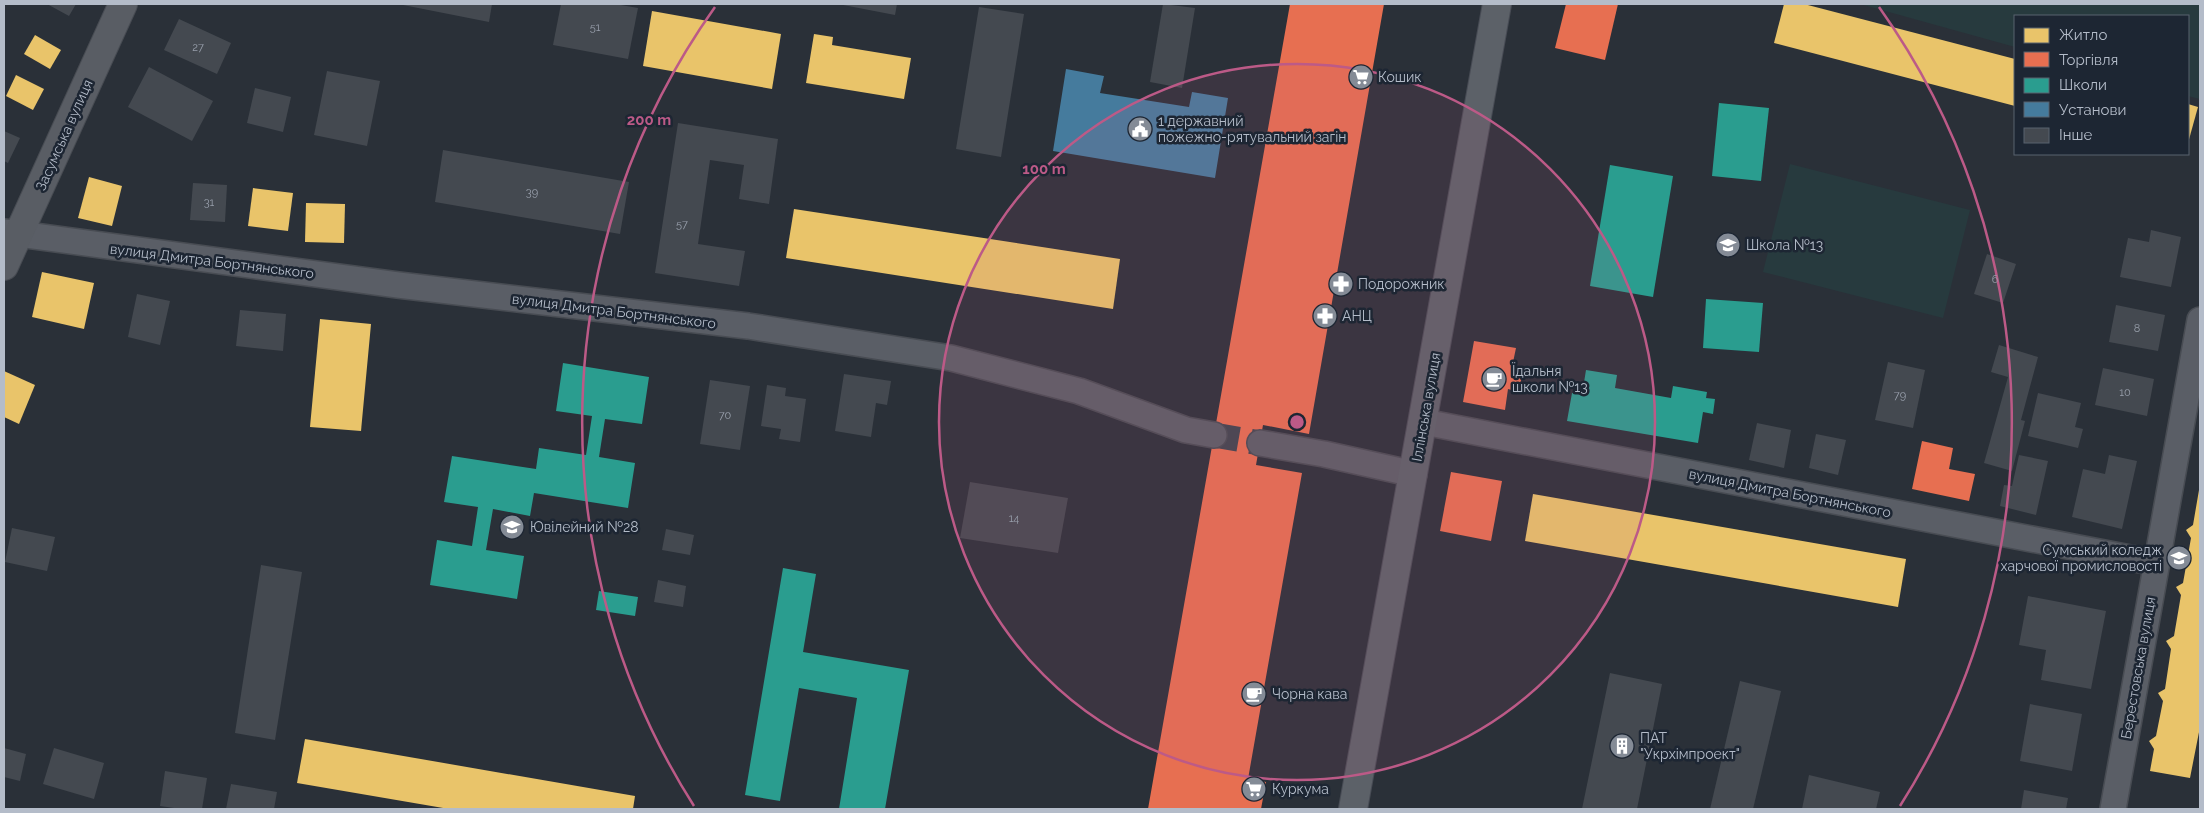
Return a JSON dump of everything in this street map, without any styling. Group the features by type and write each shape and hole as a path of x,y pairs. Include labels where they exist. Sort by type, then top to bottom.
{"main road":[{"name":"Іллінська вулиця","path":"1353,809 1424,422 1466,169 1497,4"}],"street":[{"name":"Засумська вулиця","path":"4,266 11,234 123,4"},
{"name":"вулиця Дмитра Бортнянського","path":"11,234 398,286 748,326 951,358 1079,391 1186,430 1214,435"},
{"name":"Берестовська вулиця","path":"2113,809 2200,320"},
{"name":"вулиця Дмитра Бортнянського","path":"1424,422 2156,563"},
{"path":"1260,443 1324,454 1414,474"}],"green space":[{"path":"1860,4 2200,4 2200,99 2189,96 2189,15 2014,15 2014,47"},
{"path":"1790,164 1970,210 1943,318 1763,272"}],"building: Житло":[{"path":"1784,4 1804,4 2014,59 2014,106 1774,43"},
{"path":"652,11 781,34 772,89 643,66"},
{"path":"814,34 833,37 832,45 911,58 904,99 806,83"},
{"path":"35,35 61,50 50,69 24,54"},
{"path":"16,75 44,89 33,110 6,96"},
{"path":"2189,104 2198,107 2189,139"},
{"path":"89,177 122,186 112,226 78,218"},
{"path":"253,188 293,193 288,231 248,226"},
{"path":"306,203 345,204 344,243 305,242"},
{"path":"794,209 1120,259 1113,309 786,258"},
{"path":"42,272 94,283 84,329 32,317"},
{"path":"320,319 371,324 361,431 310,427"},
{"path":"4,371 35,385 19,424 4,417"},
{"path":"2199,490 2200,727 2190,778 2150,771 2154,749 2149,741 2156,736 2163,701 2158,693 2165,689 2171,649 2166,641 2174,636 2181,595 2176,587 2183,583 2191,538 2186,530 2193,525"},
{"path":"1533,494 1906,559 1898,607 1525,541"},
{"path":"305,739 635,796 633,809 449,809 297,783"}],"building: Торгівля":[{"path":"1290,4 1384,4 1309,434 1263,425 1256,465 1302,473 1248,779 1266,782 1261,809 1148,809"},
{"path":"1566,4 1618,4 1605,60 1555,48"},
{"name":"Їдальня школи №13","path":"1474,341 1516,348 1512,367 1523,369 1519,392 1508,389 1505,410 1463,402"},
{"path":"1922,441 1953,448 1949,469 1975,474 1969,501 1912,489"},
{"path":"1451,472 1502,481 1491,541 1440,531"}],"building: Школи":[{"path":"1719,103 1769,108 1761,181 1712,176"},
{"path":"1610,165 1673,176 1653,297 1590,286"},
{"path":"1706,299 1763,303 1759,352 1703,348"},
{"path":"563,363 649,377 642,424 605,419 599,457 635,463 628,508 534,493 530,516 493,509 486,550 524,556 517,599 430,585 437,540 472,546 478,507 444,502 452,456 536,469 539,448 586,455 592,416 556,411"},
{"path":"1586,370 1617,375 1615,388 1671,398 1673,386 1707,392 1706,398 1715,399 1713,414 1703,412 1698,443 1567,421 1572,393 1582,395"},
{"path":"783,568 816,574 803,652 909,670 885,809 839,809 857,698 799,688 780,801 745,795"},
{"path":"599,591 638,597 635,616 596,610"}],"building: Установи":[{"name":"1 державний пожежно-рятувальний загін","path":"1066,69 1104,76 1100,93 1189,107 1192,92 1228,98 1215,178 1053,151"}],"building: Інше":[{"path":"47,4 76,4 69,16"},
{"path":"398,4 492,4 489,22"},
{"path":"561,4 615,4 638,8 628,59 553,45"},
{"path":"838,4 897,4 895,15"},
{"path":"1163,4 1195,8 1182,88 1150,82"},
{"path":"979,7 1024,14 1001,157 956,149"},
{"path":"179,19 231,43 217,74 164,50"},
{"path":"149,67 213,101 192,141 128,107"},
{"path":"327,71 380,81 367,146 314,135"},
{"path":"255,88 291,97 283,132 247,123"},
{"path":"678,123 778,139 769,204 739,199 744,165 710,160 698,244 745,251 739,286 655,273"},
{"path":"4,131 20,138 8,163 4,161"},
{"path":"443,150 629,182 620,234 435,202"},
{"path":"193,183 227,185 225,222 190,220"},
{"path":"2151,230 2181,237 2171,287 2120,277 2128,238 2149,242"},
{"path":"1987,254 2016,264 2003,303 1974,294"},
{"path":"137,294 170,301 160,345 128,337"},
{"path":"2116,305 2165,315 2158,351 2109,342"},
{"path":"240,310 286,314 283,351 236,346"},
{"path":"1999,345 2038,357 2021,420 2025,421 2012,471 1984,463 2008,377 1991,372"},
{"path":"1888,362 1925,370 1913,428 1875,420"},
{"path":"2103,368 2154,379 2147,416 2095,405"},
{"path":"844,374 891,381 887,405 876,403 871,437 835,431"},
{"path":"710,380 750,386 740,450 700,444"},
{"path":"767,385 786,388 785,396 806,399 800,442 779,439 781,429 761,426"},
{"path":"2038,393 2081,403 2075,427 2083,429 2078,448 2028,436"},
{"path":"1757,423 1791,430 1784,468 1749,460"},
{"path":"1816,434 1846,440 1838,475 1809,468"},
{"path":"2019,455 2048,461 2036,515 2000,506 2004,485 2012,486"},
{"path":"2109,455 2137,461 2122,529 2072,517 2083,469 2105,474"},
{"path":"970,482 1068,498 1058,553 960,538"},
{"path":"12,528 55,537 47,571 5,562"},
{"path":"666,529 694,535 690,555 662,550"},
{"path":"261,565 302,572 275,740 235,733"},
{"path":"658,580 686,586 683,607 654,602"},
{"path":"2028,596 2106,611 2091,689 2041,680 2046,650 2019,645"},
{"name":"ПАТ \"Укрхімпроект\"","path":"1610,673 1662,684 1637,809 1582,809"},
{"path":"1740,681 1781,691 1753,809 1710,809"},
{"path":"2030,704 2082,714 2072,771 2020,761"},
{"path":"4,748 26,754 20,781 4,777"},
{"path":"54,748 104,763 94,799 43,784"},
{"path":"165,771 207,778 202,809 160,806"},
{"path":"1809,775 1880,792 1876,809 1802,809"},
{"path":"231,784 277,792 274,809 226,809"},
{"path":"2024,790 2068,798 2066,809 2021,809"}],"tunnel":[{"path":"1214,435 1260,443"}],"place":[{"name":"Кошик","path":"1361,77"},
{"name":"1 державний пожежно-рятувальний загін","path":"1140,129"},
{"name":"Школа №13","path":"1728,245"},
{"name":"Подорожник","path":"1341,284"},
{"name":"АНЦ","path":"1325,316"},
{"name":"Їдальня школи №13","path":"1494,379"},
{"name":"Ювілейний №28","path":"512,527"},
{"name":"Сумський коледж харчової промисловості","path":"2179,558"},
{"name":"Чорна кава","path":"1254,694"},
{"name":"ПАТ \"Укрхімпроект\"","path":"1622,746"},
{"name":"Куркума","path":"1254,789"}]}
